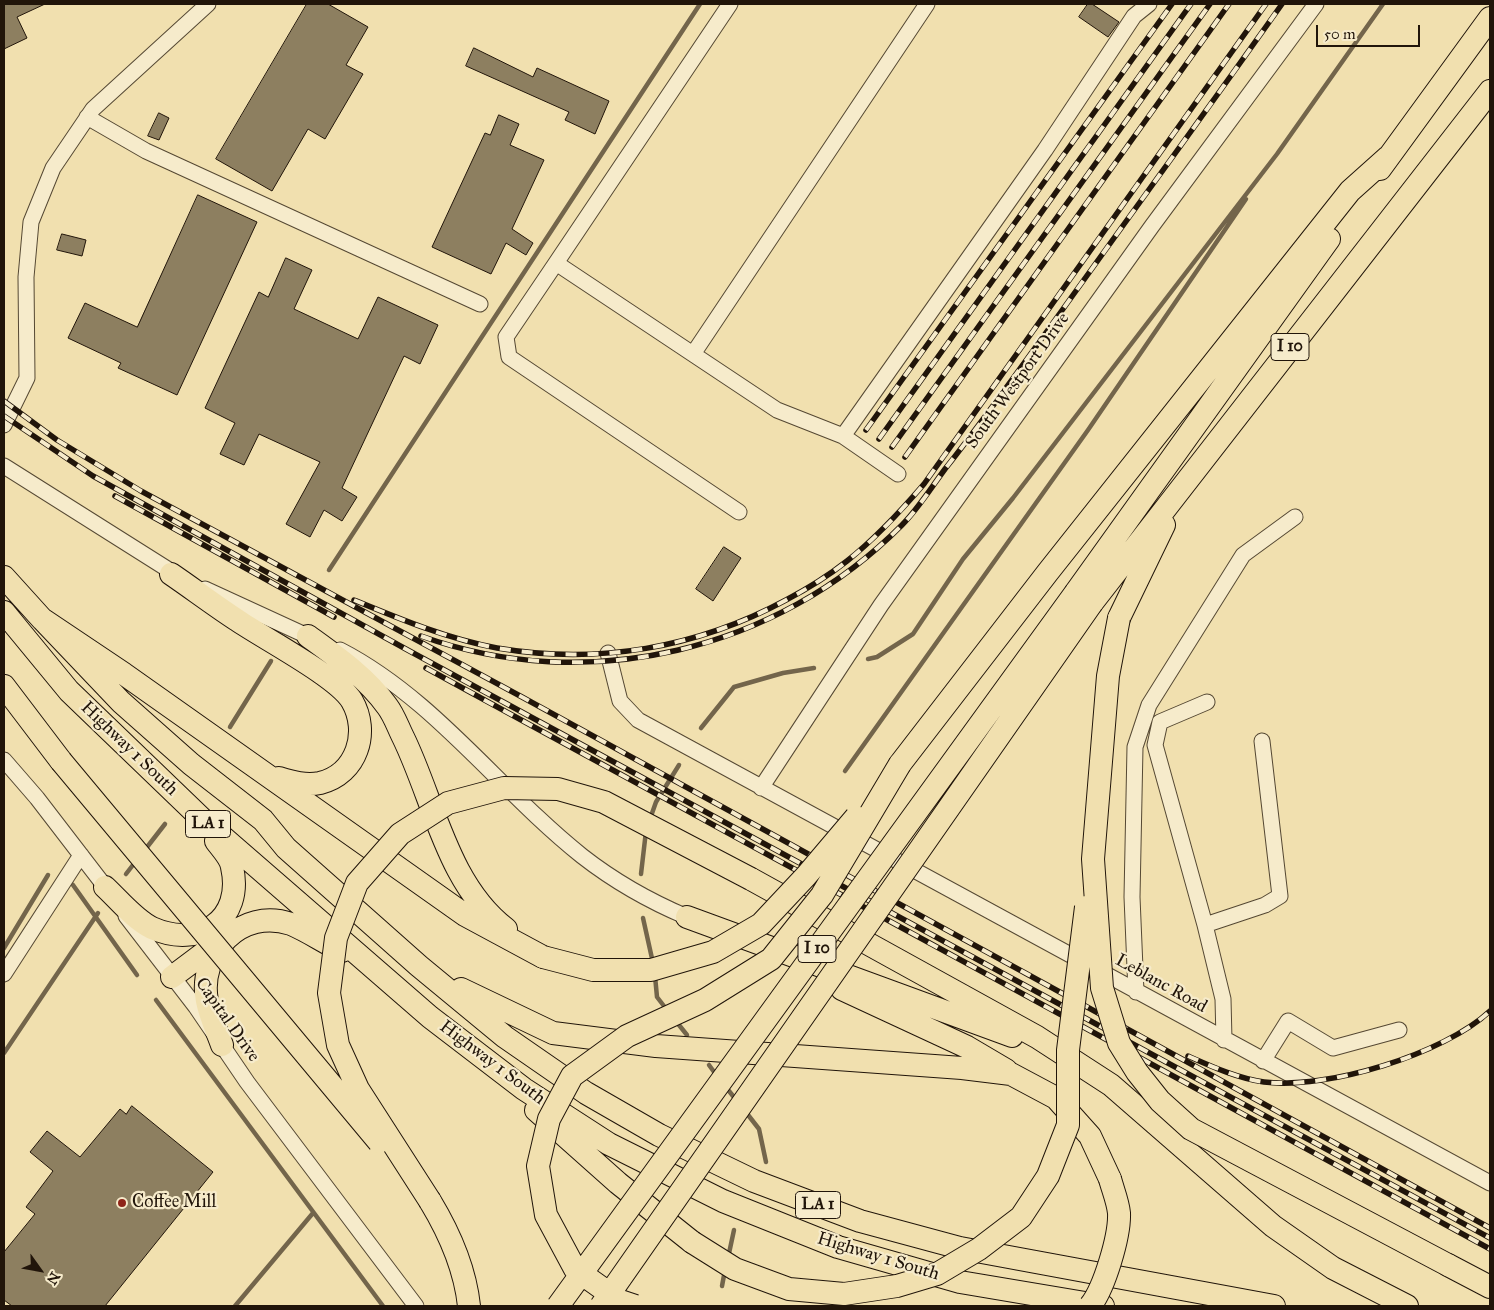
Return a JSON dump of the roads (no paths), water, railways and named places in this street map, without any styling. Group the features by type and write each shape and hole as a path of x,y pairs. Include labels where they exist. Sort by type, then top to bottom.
{"highway":[{"name":"I 10","path":"601,1306 1084,598 1388,157 1490,18"},
{"name":"I 10","path":"558,1306 1084,598 1185,481 1490,91"},
{"path":"4,577 42,619 270,776 466,915 543,957 593,970 651,970 713,952 761,924 806,876 900,764 1048,572 1350,191 1388,157"},
{"path":"430,1017 618,1183 692,1242 735,1269 789,1289 844,1294 897,1286 938,1274 979,1248 1021,1217 1048,1176 1068,1125 1068,1050 1093,859 1108,676 1118,618 1185,481"},
{"path":"172,574 236,620 335,683 351,700 360,719 361,733 355,755 344,771 329,780 309,784 270,776"},
{"name":"Highway 1 South","path":"4,612 70,691 202,819 430,1017 524,1089 609,1144 723,1200 838,1247 960,1282 1103,1306"},
{"name":"Highway 1 South","path":"42,619 121,702 191,764 263,820 286,848 419,966 505,1038 586,1093 659,1135 754,1181 860,1221 960,1248 1274,1306"},
{"path":"308,636 362,676 388,707 410,750 456,865 475,896 502,926 543,957"},
{"path":"4,686 61,761 188,916 430,1202"},
{"path":"4,706 61,761"},
{"path":"635,1306 620,1301 576,1270 546,1215 538,1166 549,1120 572,1076 580,1070 627,1036 706,1000 770,960 822,895 900,764"},
{"path":"469,1306 467,1287 449,1232 358,1089 338,1045 329,992 336,938 357,883 400,834 448,803 504,788 558,789 604,802 751,879 1037,1037 1111,1085 1273,1226 1333,1268 1407,1306"},
{"path":"202,819 232,866 234,894 224,916 207,975 207,1001 222,1045"},
{"path":"1093,859 1102,988 1119,1043 1160,1102 1191,1129 1207,1138 1490,1287"},
{"path":"106,887 151,928 182,936 221,931 266,921 290,924 372,966"},
{"path":"687,917 967,1047 999,1064 1010,1074 1056,1098 1090,1136 1110,1179 1119,1213 1111,1260 1096,1299 1090,1306"},
{"path":"687,917 922,1005 1002,1032 1111,1085"},
{"path":"168,972 221,931"},
{"path":"419,966 480,999 554,1033 656,1046 962,1068 1010,1074"}],"street":[{"path":"4,425 27,378 26,277 31,222 53,168 93,109 208,4"},
{"path":"730,4 506,337 509,357 739,512"},
{"path":"693,354 927,4"},
{"path":"843,436 1040,157 1134,16 1149,4"},
{"name":"South Westport Drive","path":"761,788 887,597 1152,226 1316,4"},
{"path":"87,117 146,151 480,304"},
{"path":"556,263 777,410 843,436 898,474"},
{"path":"4,466 172,574 370,666 409,695 582,856 646,898 687,917"},
{"path":"1136,992 1132,898 1135,747 1149,705 1243,555 1295,517"},
{"name":"Leblanc Road","path":"608,654 620,701 638,720 1490,1183"},
{"path":"1207,702 1160,722 1154,746 1205,925 1223,999 1224,1040"},
{"path":"1205,925 1265,906 1280,896 1262,741"},
{"path":"1135,747 1154,746"},
{"name":"Capital Drive","path":"4,760 106,887 416,1306"},
{"path":"4,974 81,855"},
{"path":"1264,1061 1288,1021 1333,1048 1399,1030"}],"waterway":[{"path":"329,570 700,4"},
{"path":"868,659 877,657 913,634 963,559 1013,498 1277,154 1383,4"},
{"path":"845,771 1088,430 1246,199"},
{"path":"230,727 271,661"},
{"path":"701,728 734,687 783,673 814,668"},
{"path":"650,819 656,802 679,765"},
{"path":"144,851 165,824"},
{"path":"641,874 646,831"},
{"path":"126,874 136,861"},
{"path":"4,948 48,875"},
{"path":"73,885 137,975"},
{"path":"4,1053 98,913"},
{"path":"643,918 653,963"},
{"path":"655,976 657,997 667,1010"},
{"path":"156,1000 383,1306"},
{"path":"675,1020 687,1035"},
{"path":"709,1065 717,1076"},
{"path":"725,1086 737,1101"},
{"path":"745,1111 759,1129 766,1162"},
{"path":"235,1306 313,1213"},
{"path":"728,1258 734,1230"},
{"path":"722,1286 725,1270"}],"railway":[{"path":"866,430 1172,4"},
{"path":"879,439 1191,4"},
{"path":"892,447 1210,4"},
{"path":"905,457 1229,4"},
{"path":"354,600 442,634 497,648 535,653 609,653 682,641 718,630 752,617 810,587 847,561 868,543 897,515 924,484 1266,4"},
{"path":"421,636 484,654 549,662 614,660 677,650 739,631 798,604 852,568 902,525 919,505 1019,370 1282,4"},
{"path":"4,401 57,440 141,491 522,697 1490,1228"},
{"path":"4,416 93,476 404,648 1490,1238"},
{"path":"115,496 334,617"},
{"path":"426,668 1490,1249"},
{"path":"1188,1056 1225,1072 1264,1082 1290,1083 1319,1080 1383,1066 1415,1054 1470,1027 1490,1011"}],"place":[{"name":"Coffee Mill","path":"122,1203"}]}
